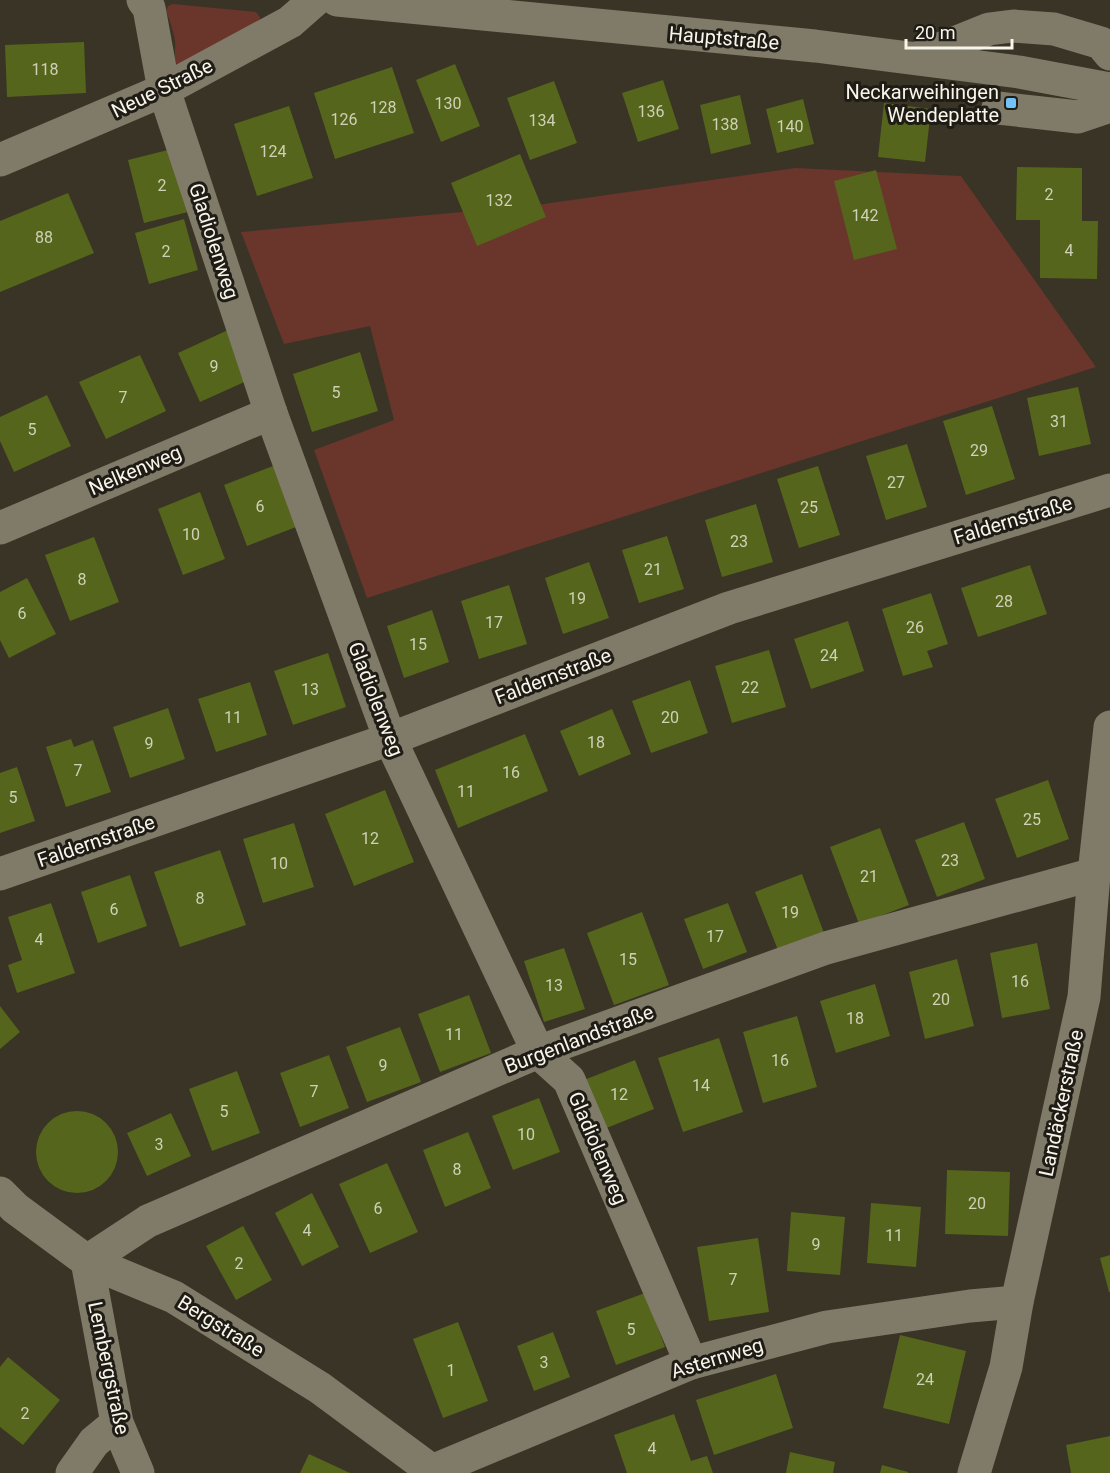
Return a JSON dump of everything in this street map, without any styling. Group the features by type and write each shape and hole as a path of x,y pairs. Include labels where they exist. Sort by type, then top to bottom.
{"street":[{"name":"Gladiolenweg","path":"143,0 149,8 164,90 271,413 390,739 538,1052 569,1080 691,1363"},
{"name":"Neue Straße","path":"0,160 164,90 290,22 315,0"},
{"name":"Hauptstraße","path":"337,0 815,46 1018,72 1110,88"},
{"path":"916,59 989,29 1013,26 1054,29 1101,42 1110,54"},
{"path":"998,108 1078,117 1110,106"},
{"name":"Nelkenweg","path":"0,528 271,413"},
{"name":"Faldernstraße","path":"0,874 390,739 729,608 1110,490"},
{"name":"Landäckerstraße","path":"974,1473 1006,1367 1017,1302 1084,997 1094,874 1110,727"},
{"name":"Burgenlandstraße","path":"87,1261 148,1221 538,1052 826,948 1094,874"},
{"name":"Bergstraße","path":"0,1193 15,1208 87,1261 174,1297 320,1388 434,1472"},
{"name":"Lembergstraße","path":"87,1261 117,1422 138,1473"},
{"name":"Asternweg","path":"434,1472 691,1363 827,1327 970,1305 1017,1302"},
{"path":"72,1473 94,1442 117,1422"}],"shaded area":[{"path":"173,4 256,12 260,17 259,23 177,65 175,40 166,11 168,6"},
{"path":"796,168 961,176 1096,367 367,598 314,450 394,420 370,326 284,344 241,232 530,206"}],"building":[{"path":"84,42 86,93 7,97 5,45"},
{"path":"455,64 480,126 441,142 416,80"},
{"path":"392,67 414,133 335,159 314,93"},
{"path":"663,80 679,129 638,142 622,93"},
{"path":"554,81 577,143 530,160 507,98"},
{"path":"740,95 751,144 711,154 700,105"},
{"path":"803,99 814,144 777,153 766,109"},
{"path":"884,103 931,109 925,162 878,157"},
{"path":"289,106 313,178 257,196 234,124"},
{"path":"180,147 196,210 144,223 128,160"},
{"path":"520,154 546,217 477,246 451,183"},
{"path":"1017,167 1082,168 1082,221 1098,221 1097,279 1040,278 1040,220 1016,220"},
{"path":"876,170 897,249 854,260 834,181"},
{"path":"68,193 94,253 0,292 0,221"},
{"path":"184,219 198,270 149,284 135,233"},
{"path":"228,330 251,379 200,402 178,353"},
{"path":"360,352 378,411 312,432 293,374"},
{"path":"140,355 166,411 106,439 79,382"},
{"path":"1078,387 1091,444 1039,456 1027,398"},
{"path":"47,395 71,446 14,472 0,441 0,417"},
{"path":"992,406 1015,479 966,495 943,421"},
{"path":"907,444 927,507 886,520 866,456"},
{"path":"273,466 296,527 247,546 224,485"},
{"path":"818,466 840,535 799,548 777,479"},
{"path":"200,492 225,559 183,575 158,509"},
{"path":"756,504 773,562 722,577 705,520"},
{"path":"667,536 684,589 639,603 622,550"},
{"path":"94,537 119,602 70,621 45,555"},
{"path":"589,562 609,618 563,634 545,578"},
{"path":"1030,565 1047,614 978,637 961,588"},
{"path":"27,578 56,634 9,658 0,640 0,592"},
{"path":"509,585 527,644 479,659 461,601"},
{"path":"931,593 948,644 927,651 933,667 903,676 882,609"},
{"path":"432,610 449,662 404,678 387,626"},
{"path":"848,621 864,671 811,689 794,639"},
{"path":"769,650 786,707 732,723 715,666"},
{"path":"328,653 346,707 293,725 274,671"},
{"path":"690,680 708,733 651,753 632,701"},
{"path":"250,682 267,735 216,752 198,699"},
{"path":"168,708 185,759 130,778 113,727"},
{"path":"612,709 631,754 579,776 560,731"},
{"path":"525,734 548,791 458,828 435,770"},
{"path":"71,739 74,747 93,740 111,792 66,807 46,747"},
{"path":"17,767 35,821 0,833 0,773"},
{"path":"1048,780 1069,839 1017,858 995,799"},
{"path":"385,790 414,862 354,886 325,814"},
{"path":"964,822 985,879 937,897 915,840"},
{"path":"294,823 314,887 263,903 243,839"},
{"path":"880,828 909,905 859,924 830,847"},
{"path":"220,850 246,925 180,947 154,872"},
{"path":"802,874 824,933 778,950 755,892"},
{"path":"130,875 147,926 98,943 81,892"},
{"path":"51,903 75,973 17,993 8,965 22,960 8,917"},
{"path":"728,903 747,952 703,969 684,919"},
{"path":"642,912 669,985 614,1005 587,933"},
{"path":"1037,943 1050,1009 1002,1018 990,953"},
{"path":"564,948 585,1009 544,1022 524,961"},
{"path":"957,959 974,1026 925,1039 909,972"},
{"path":"875,984 890,1036 836,1053 820,1001"},
{"path":"469,995 491,1053 440,1072 418,1014"},
{"path":"0,1006 20,1032 0,1049"},
{"path":"797,1016 817,1087 763,1103 743,1032"},
{"path":"400,1027 421,1082 367,1102 346,1047"},
{"path":"719,1038 743,1112 683,1132 658,1058"},
{"path":"329,1055 349,1108 300,1127 280,1073"},
{"path":"635,1060 654,1109 604,1129 584,1080"},
{"path":"237,1071 260,1133 212,1151 189,1089"},
{"path":"539,1098 560,1152 513,1170 492,1116"},
{"path":"77,1111 93,1114 106,1123 115,1136 118,1152 115,1168 106,1181 93,1190 77,1193 61,1190 48,1181 39,1168 36,1152 39,1136 48,1123 61,1114"},
{"path":"171,1113 191,1156 147,1176 127,1133"},
{"path":"468,1132 491,1188 445,1207 423,1150"},
{"path":"387,1163 418,1232 370,1253 339,1184"},
{"path":"947,1170 1010,1172 1008,1236 945,1234"},
{"path":"312,1193 339,1247 302,1266 275,1213"},
{"path":"871,1203 921,1207 916,1267 867,1263"},
{"path":"791,1212 845,1217 840,1275 787,1271"},
{"path":"243,1226 272,1280 236,1300 206,1246"},
{"path":"758,1238 769,1312 709,1321 697,1247"},
{"path":"1110,1255 1110,1292 1109,1292 1100,1258"},
{"path":"645,1293 665,1347 616,1365 596,1311"},
{"path":"458,1322 488,1401 443,1418 413,1339"},
{"path":"553,1332 570,1377 534,1391 517,1346"},
{"path":"900,1335 966,1351 949,1424 883,1408"},
{"path":"8,1357 60,1400 23,1445 0,1427 0,1367"},
{"path":"776,1374 793,1428 714,1455 696,1400"},
{"path":"674,1414 691,1461 707,1456 713,1473 627,1473 614,1435"},
{"path":"1110,1436 1110,1473 1071,1473 1066,1445"},
{"path":"790,1452 835,1462 833,1473 786,1473"},
{"path":"309,1454 350,1473 300,1473"},
{"path":"882,1465 908,1472 908,1473 880,1473"}],"place":[{"name":"Neckarweihingen Wendeplatte","path":"1011,103"}]}
